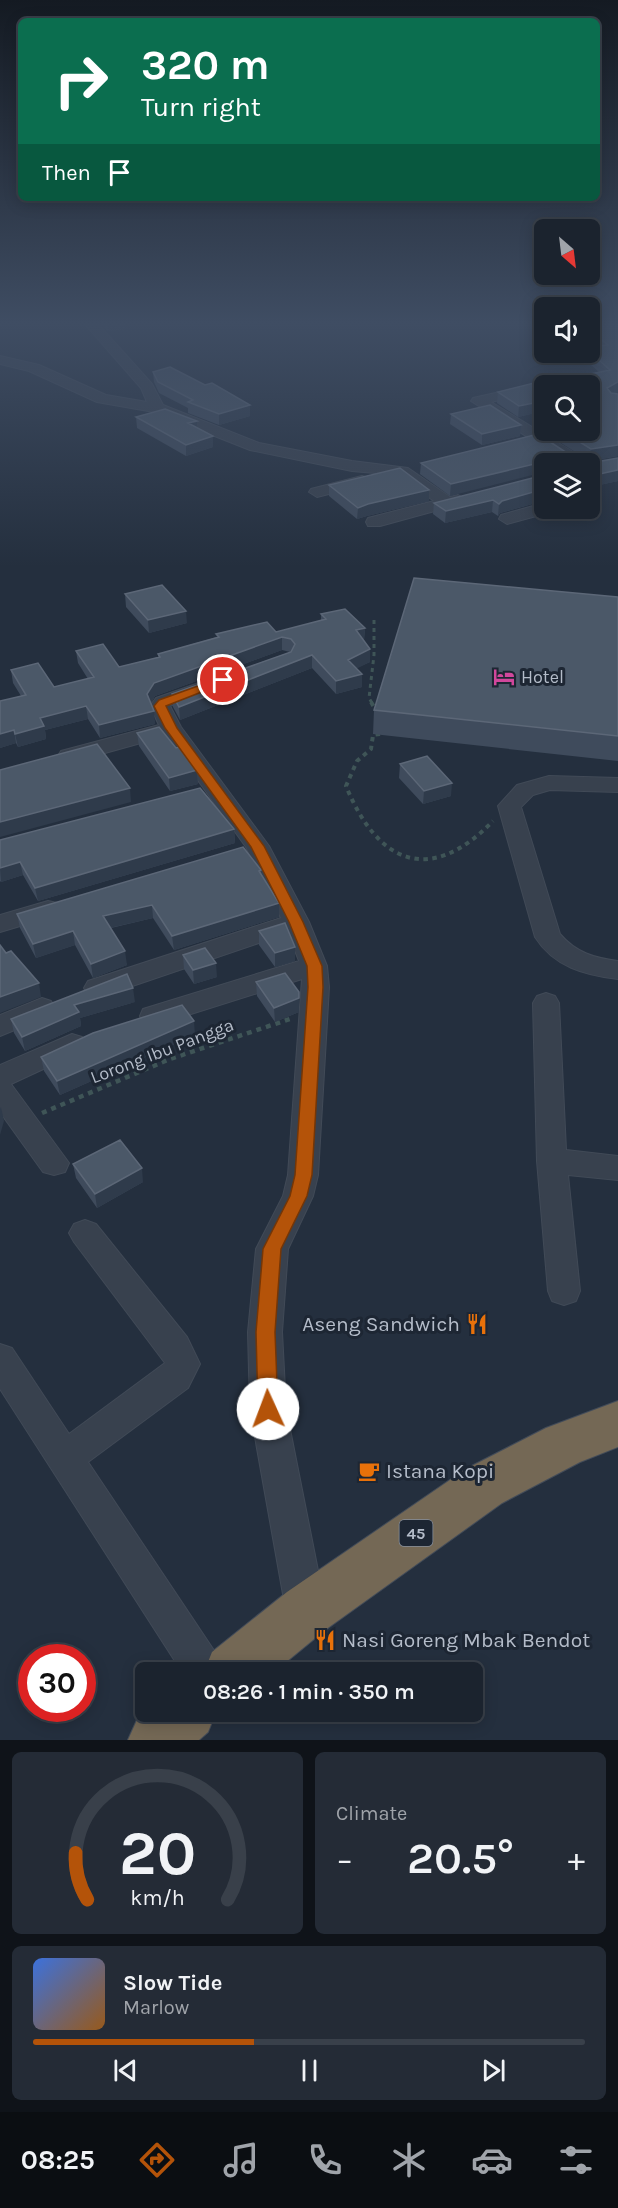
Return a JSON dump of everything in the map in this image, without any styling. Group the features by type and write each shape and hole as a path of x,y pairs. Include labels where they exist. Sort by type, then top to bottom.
{"highway":[{"name":"45","path":"244,1662 306,1611 484,1486 563,1445 618,1424"},
{"path":"157,1740 177,1722"}],"street":[{"path":"140,405 157,408 255,447 352,466 402,471 447,503"},
{"path":"485,405 534,435"},
{"path":"515,424 534,419"},
{"path":"516,444 534,439"},
{"path":"544,441 564,453"},
{"path":"317,492 425,465"},
{"path":"374,522 479,495"},
{"path":"507,519 534,511"},
{"path":"229,678 163,702 160,706 205,790 296,922 314,966 314,1012 303,1175 298,1196 272,1249 265,1332 268,1409 306,1611"},
{"path":"46,763 171,728"},
{"path":"618,785 549,783 525,790 509,806 548,937 556,948 574,962 592,968 618,970"},
{"path":"0,924 68,903"},
{"path":"0,1026 140,972 296,922"},
{"path":"128,1023 314,966"},
{"path":"546,1003 552,1161 564,1291"},
{"path":"0,1077 95,1035"},
{"path":"0,1090 54,1163"},
{"path":"552,1161 618,1168"},
{"path":"65,1458 176,1377 183,1364 175,1348 85,1233"},
{"path":"0,1359 198,1662"}],"path":[{"path":"374,618 374,655 369,698 378,715"},
{"path":"388,733 373,735 371,749 357,761 346,786 355,808 373,833 404,858 432,858 466,846 509,806"},
{"name":"Lorong Ibu Pangga","path":"23,1122 170,1059 314,1012"}],"building":[{"path":"196,405 249,405 219,414"},
{"path":"490,405 521,425 482,434 451,414"},
{"path":"600,405 618,405 618,445 591,449 578,441 600,441"},
{"path":"165,409 197,421 188,423 213,436 186,445 136,417"},
{"path":"534,435 534,441 549,441 567,453 534,453 534,464 451,484 421,463"},
{"path":"618,458 618,470 600,474 600,461"},
{"path":"400,468 429,490 358,508 329,485"},
{"path":"534,478 534,492 502,501 499,504 493,500 446,511 434,503"},
{"name":"Hotel","path":"414,578 618,597 618,736 374,710"},
{"path":"162,585 186,611 148,620 125,594"},
{"path":"345,609 365,628 356,630 370,649 348,660 362,674 336,681 312,655 179,707 172,694 291,652 295,644 291,639 282,637 154,683 147,694 154,711 99,725 86,706 40,718 44,726 15,734 14,730 0,734 0,701 26,695 11,670 38,663 54,687 94,677 76,651 103,644 119,667 160,657 158,654 219,637 216,634 267,622 276,632 326,619 321,614"},
{"path":"159,727 176,748 180,747 197,770 169,778 137,733"},
{"path":"97,744 130,788 0,822 0,770"},
{"path":"427,756 452,783 424,791 400,764"},
{"path":"200,788 234,829 35,888 20,862 0,868 0,840"},
{"path":"243,847 261,870 259,871 279,903 172,936 152,905 103,916 125,951 91,964 73,931 33,944 17,914"},
{"path":"285,923 295,947 275,953 259,931"},
{"path":"0,945 6,953 11,951 39,983 0,997"},
{"path":"205,948 216,963 193,970 183,955"},
{"path":"285,973 299,992 299,998 274,1008 256,982"},
{"path":"127,974 133,988 74,1005 79,1012 22,1037 11,1019"},
{"path":"182,1005 194,1021 57,1081 41,1057 93,1033"},
{"path":"120,1140 142,1168 95,1194 73,1164"}],"place":[{"name":"Hotel","path":"504,677"},
{"name":"Aseng Sandwich","path":"477,1324"},
{"name":"Istana Kopi","path":"369,1471"},
{"name":"Nasi Goreng Mbak Bendot","path":"325,1640"}],"route":[{"path":"223,680 163,702 160,706 171,728 258,846 296,922 314,966 316,987 302,1184 272,1249 270,1266 265,1332 268,1409"}]}
